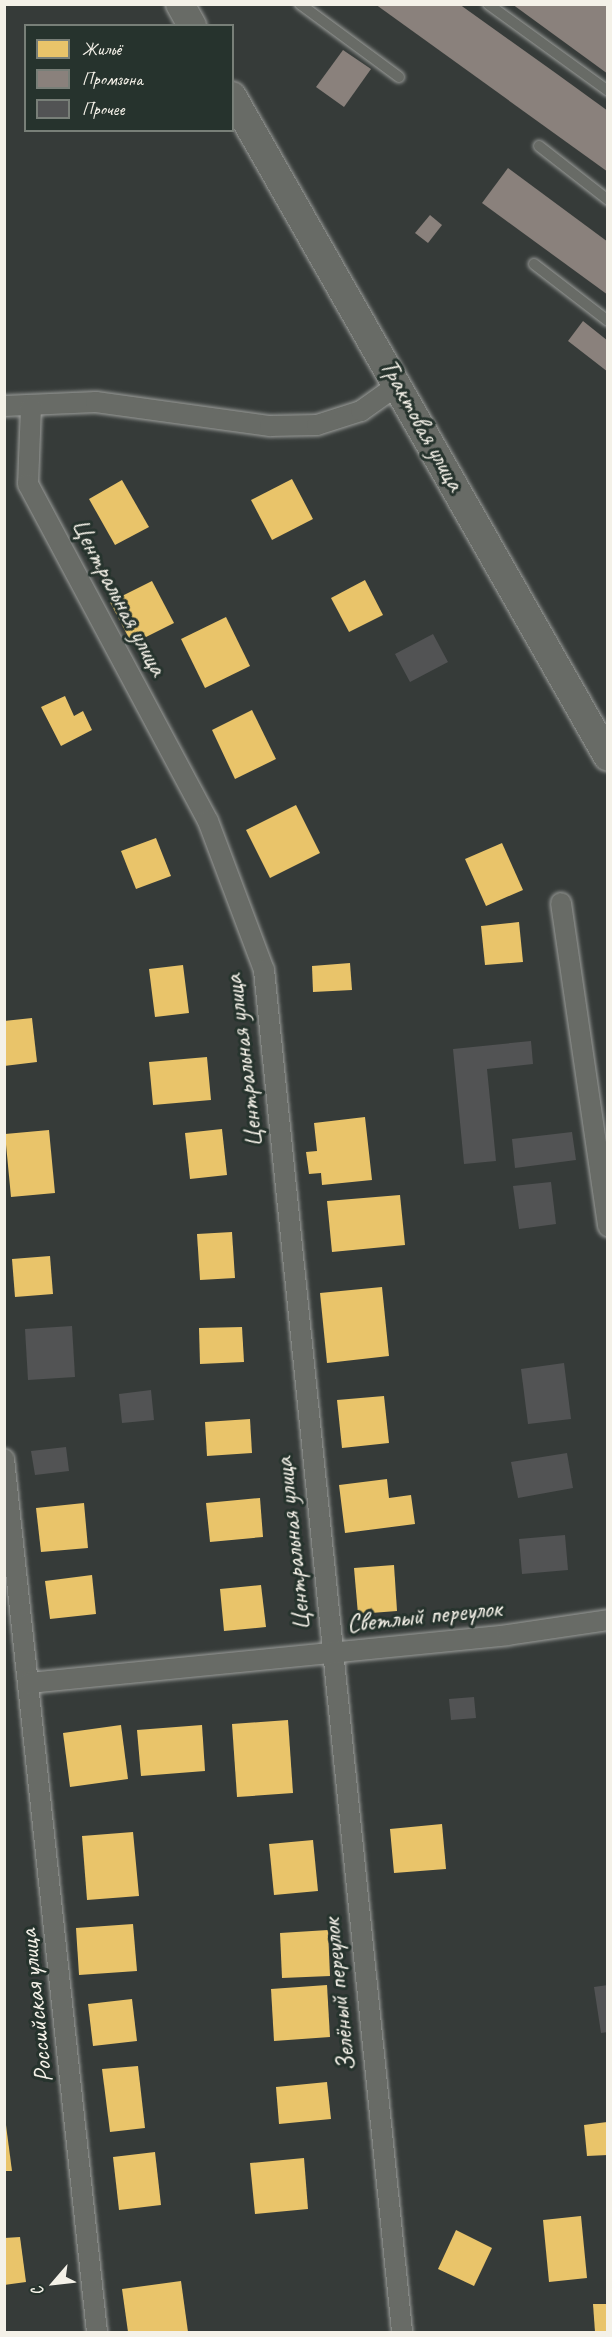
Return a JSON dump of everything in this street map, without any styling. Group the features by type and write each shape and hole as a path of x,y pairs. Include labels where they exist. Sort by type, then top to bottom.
{"street":[{"path":"180,4 191,24"},
{"name":"Трактовая улица","path":"234,99 399,384 608,757"},
{"path":"4,406 31,407 96,402 270,426 317,425 361,411 399,384"},
{"name":"Центральная улица","path":"31,407 28,484 208,821 264,970 331,1652"},
{"path":"561,903 608,1227"},
{"name":"Российская улица","path":"4,1459 97,2332"},
{"name":"Светлый переулок","path":"29,1683 508,1635 608,1620"},
{"name":"Зелёный переулок","path":"331,1652 402,2332"}],"lane":[{"path":"300,4 399,77"},
{"path":"488,4 608,91"},
{"path":"539,146 608,200"},
{"path":"534,264 608,321"}],"building: Жильё":[{"path":"292,479 313,519 272,540 251,500"},
{"path":"122,480 149,527 115,545 89,499"},
{"path":"365,580 383,615 349,632 331,598"},
{"path":"152,581 174,623 132,644 110,602"},
{"path":"226,617 250,666 205,688 181,639"},
{"path":"65,696 74,716 83,711 92,730 61,746 41,707"},
{"path":"252,710 276,759 235,779 212,730"},
{"path":"296,805 320,853 270,878 246,830"},
{"path":"156,838 171,876 136,889 121,851"},
{"path":"502,843 523,890 486,906 465,859"},
{"path":"519,922 523,962 485,965 481,926"},
{"path":"350,963 352,990 313,992 312,966"},
{"path":"183,965 189,1013 155,1017 149,969"},
{"path":"32,1018 37,1062 4,1066 4,1021"},
{"path":"207,1057 211,1100 153,1105 149,1062"},
{"path":"365,1117 372,1180 322,1185 321,1173 309,1174 306,1152 317,1151 314,1123"},
{"path":"222,1129 227,1175 190,1179 185,1133"},
{"path":"49,1130 55,1193 11,1197 5,1134"},
{"path":"400,1195 405,1245 332,1252 327,1201"},
{"path":"232,1232 235,1278 200,1280 197,1234"},
{"path":"50,1256 53,1294 15,1297 12,1259"},
{"path":"382,1287 389,1356 327,1363 320,1293"},
{"path":"242,1327 244,1362 200,1364 199,1328"},
{"path":"384,1396 389,1443 342,1448 337,1400"},
{"path":"250,1419 252,1453 207,1456 205,1422"},
{"path":"387,1479 389,1498 411,1495 415,1524 345,1533 339,1485"},
{"path":"260,1498 263,1537 210,1542 206,1503"},
{"path":"84,1503 88,1548 41,1552 36,1508"},
{"path":"394,1565 397,1611 358,1614 354,1568"},
{"path":"92,1575 96,1614 50,1619 45,1581"},
{"path":"261,1585 266,1627 224,1631 220,1589"},
{"path":"288,1720 293,1793 237,1797 232,1724"},
{"path":"121,1725 128,1779 70,1787 63,1733"},
{"path":"202,1725 205,1771 141,1776 137,1730"},
{"path":"442,1824 446,1869 394,1873 390,1829"},
{"path":"133,1832 139,1896 87,1900 82,1836"},
{"path":"313,1840 318,1891 274,1895 269,1844"},
{"path":"133,1924 137,1971 79,1975 76,1928"},
{"path":"328,1930 330,1976 282,1978 280,1933"},
{"path":"327,1985 330,2037 274,2041 271,1989"},
{"path":"132,1999 137,2041 93,2046 88,2004"},
{"path":"138,2066 145,2128 110,2132 102,2069"},
{"path":"327,2082 331,2119 279,2124 276,2087"},
{"path":"4,2110 12,2171 4,2171"},
{"path":"607,2122 608,2155 587,2156 584,2125"},
{"path":"155,2152 161,2205 119,2210 113,2157"},
{"path":"304,2158 308,2209 255,2214 250,2163"},
{"path":"581,2216 587,2278 549,2282 543,2220"},
{"path":"456,2230 492,2248 474,2286 438,2269"},
{"path":"20,2237 26,2282 4,2285 4,2238"},
{"path":"181,2281 188,2332 128,2332 122,2289"},
{"path":"593,2304 608,2304 608,2332 595,2332"}],"building: Промзона":[{"path":"375,4 459,4 557,74 608,111 608,172"},
{"path":"512,4 608,5 608,74"},
{"path":"343,50 371,69 344,107 316,87"},
{"path":"508,168 608,242 608,295 482,203"},
{"path":"430,215 442,225 428,243 415,233"},
{"path":"583,321 608,341 608,372 568,341"}],"building: Прочее":[{"path":"433,634 448,662 410,682 395,654"},
{"path":"531,1041 533,1064 487,1069 496,1161 464,1164 453,1049"},
{"path":"572,1132 576,1160 515,1168 512,1139"},
{"path":"551,1182 556,1224 519,1229 513,1186"},
{"path":"72,1326 75,1377 28,1380 25,1329"},
{"path":"564,1363 571,1419 528,1424 521,1369"},
{"path":"151,1390 154,1420 122,1423 119,1394"},
{"path":"66,1447 69,1471 35,1475 31,1451"},
{"path":"567,1453 573,1488 518,1498 511,1462"},
{"path":"565,1535 568,1570 522,1574 519,1539"},
{"path":"474,1697 476,1718 451,1720 449,1699"},
{"path":"608,1985 608,2032 601,2033 594,1987"}]}
